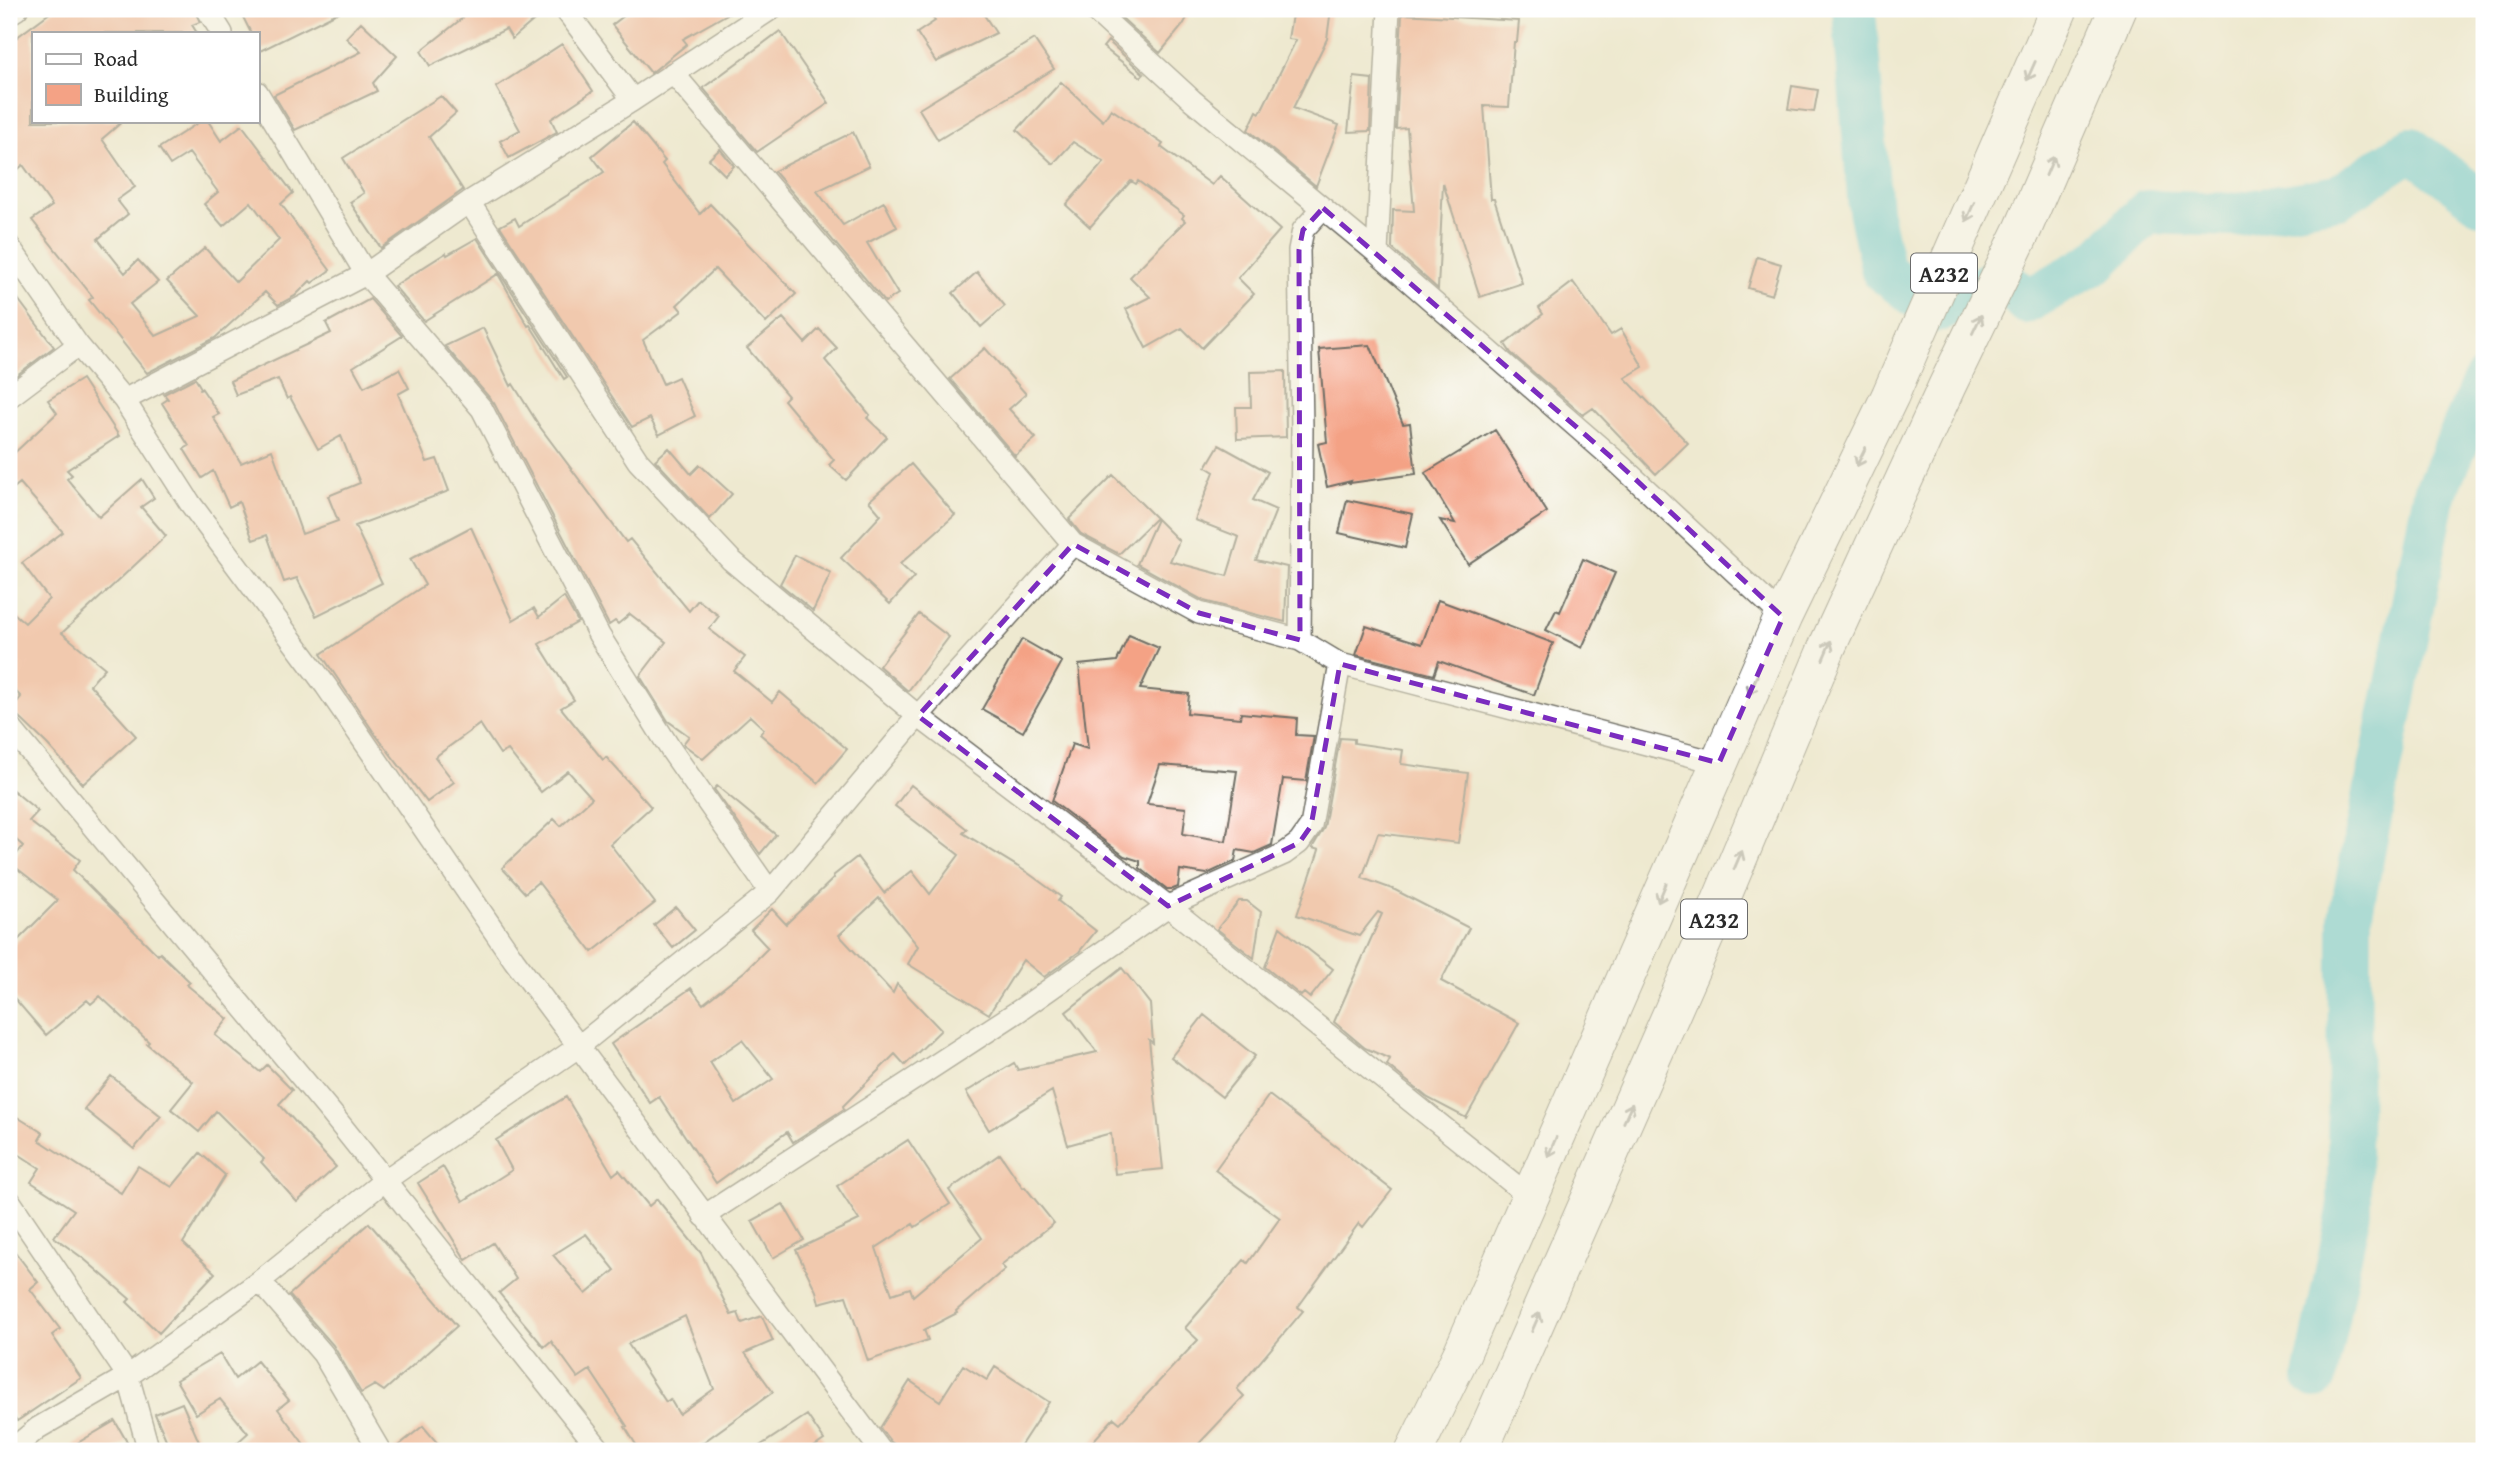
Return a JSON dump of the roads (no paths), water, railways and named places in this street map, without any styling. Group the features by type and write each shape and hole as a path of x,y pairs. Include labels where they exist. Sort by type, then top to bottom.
{"highway":[{"name":"A232","path":"1414,1451 1462,1353 1783,617 1890,396 2059,9"},
{"name":"A232","path":"1479,1451 1713,919 1829,645 1947,386 2023,229 2118,9"},
{"path":"1462,1353 1513,1375"}],"street":[{"path":"9,14 17,9"},
{"path":"207,9 221,32"},
{"path":"565,9 634,100"},
{"path":"124,400 366,274 469,202 634,100 771,9"},
{"path":"1093,9 1192,100 1377,253 1618,463 1783,617"},
{"path":"1377,253 1389,9"},
{"path":"673,74 1073,544 1199,613 1300,640 1340,663 1719,763"},
{"path":"259,95 366,274 482,409 600,635 671,750 770,892"},
{"path":"469,202 638,461 731,560 918,716 1168,905 1530,1198"},
{"path":"1300,640 1302,429 1299,250 1303,230 1323,208"},
{"path":"9,246 78,345 124,400 190,503 326,686 514,960 881,1451"},
{"path":"9,397 78,345"},
{"path":"10,1451 38,1428 128,1376 260,1281 384,1181 578,1047 770,892 918,716 1073,544"},
{"path":"704,1216 1020,1010 1168,905 1284,854 1299,843 1311,826 1340,663"},
{"path":"9,726 323,1103 601,1451"},
{"path":"9,1200 128,1376 149,1451"},
{"path":"260,1281 323,1354 380,1451"}],"waterway":[{"path":"1854,9 1870,210 1883,271 1936,311 2002,277 2026,302 2098,261 2147,212 2232,215 2338,197 2411,149 2484,204"},
{"path":"2315,1377 2349,1212 2350,918 2435,493 2484,382"}]}
